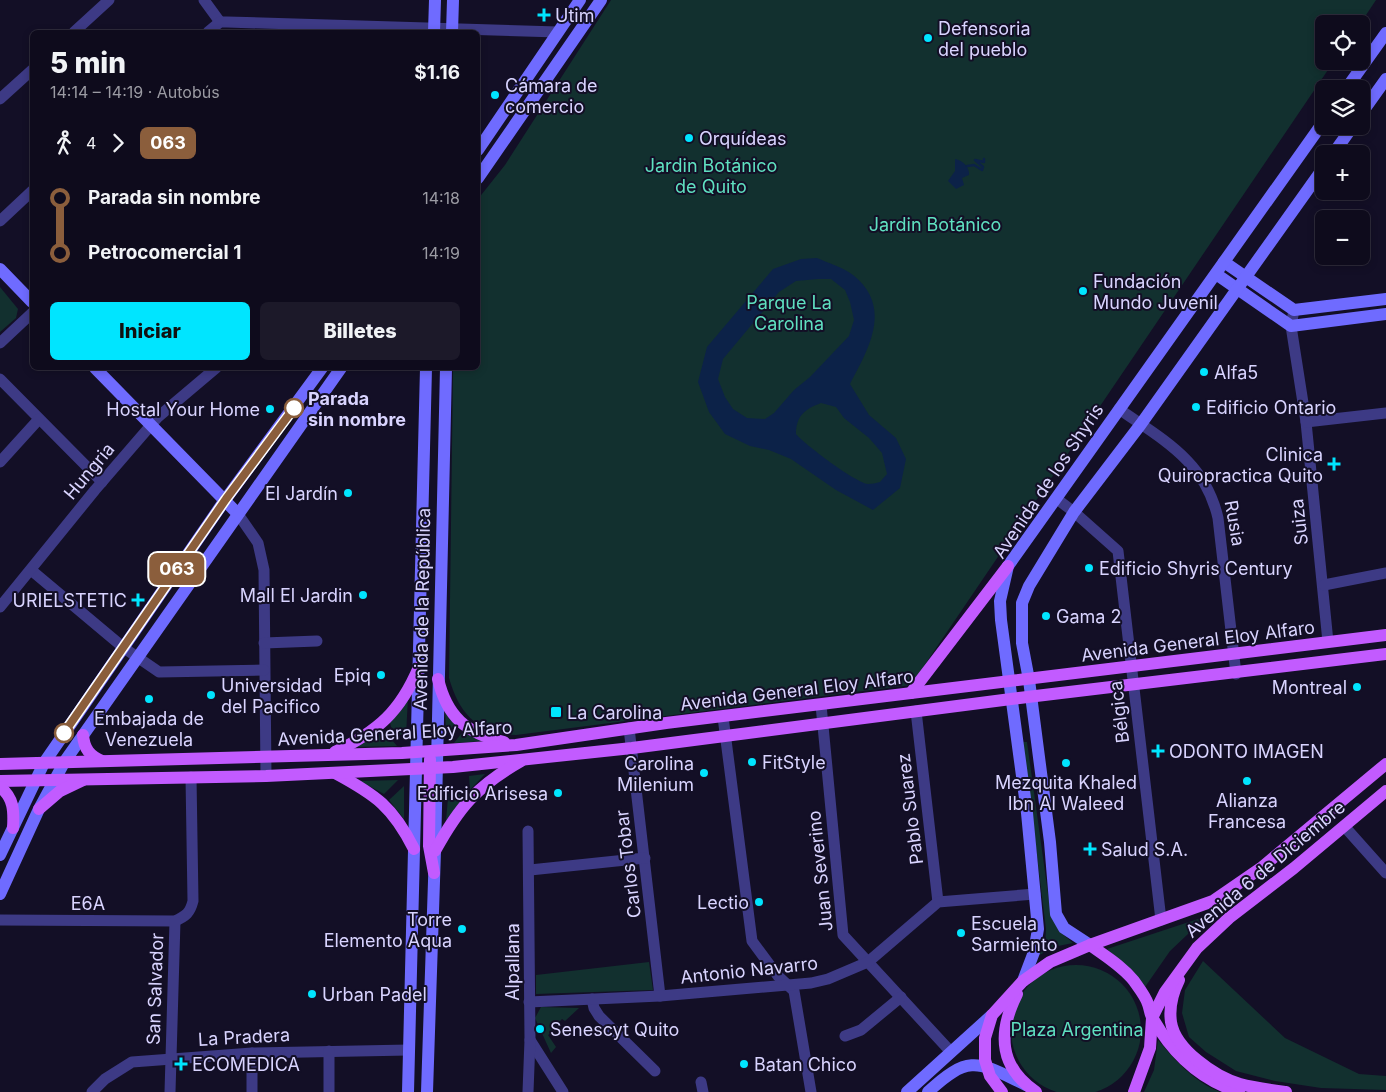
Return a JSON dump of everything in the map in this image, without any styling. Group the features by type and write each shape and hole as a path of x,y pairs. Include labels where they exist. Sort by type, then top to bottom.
{"main road":[{"path":"434,30 435,0"},
{"path":"452,30 453,0"},
{"path":"480,147 580,0"},
{"path":"480,175 601,0"},
{"path":"1352,80 1386,33"},
{"path":"1370,101 1386,79"},
{"path":"480,141 491,131"},
{"name":"Avenida de los Shyris","path":"1023,981 1037,940 1038,929 1000,602 1008,566 1315,134"},
{"path":"1239,1092 1204,1077 1191,1066 1176,1051 1152,1018 1148,1002 1134,981 1116,963 1064,928 1056,914 1050,842 1029,680 1022,643 1022,603 1029,586 1074,512 1141,424 1315,181"},
{"path":"1224,262 1294,310 1386,299"},
{"path":"0,268 30,300"},
{"path":"1216,274 1291,326 1386,314"},
{"path":"97,370 238,514"},
{"path":"0,855 44,762 225,500 321,370"},
{"path":"0,894 65,761 340,370"},
{"name":"Avenida de la República","path":"408,1092 418,752 426,370"},
{"name":"Avenida de la República","path":"427,1092 435,851 433,768 437,751 446,370"},
{"path":"911,693 1008,566"},
{"name":"Avenida General Eloy Alfaro","path":"0,764 418,752 516,745 629,728 1131,668 1386,635"},
{"name":"Avenida General Eloy Alfaro","path":"0,780 266,776 433,768 632,748 1031,696 1236,674 1386,654"},
{"path":"330,754 364,737 385,721 402,700 419,667"},
{"path":"438,679 445,704 455,717 475,732 516,745"},
{"path":"83,736 86,749 94,757 105,762"},
{"path":"418,752 428,757 433,768 429,846 434,873"},
{"path":"435,851 454,819 479,789 526,758"},
{"name":"Avenida 6 de Diciembre","path":"1002,1092 990,1076 983,1049 992,1015 1023,981 1050,962 1090,945 1213,901 1258,870 1386,764"},
{"path":"333,772 358,785 383,803 402,826 414,849"},
{"path":"40,809 60,791 86,778"},
{"path":"0,787 9,796 13,806 13,828"},
{"name":"Avenida 6 de Diciembre","path":"1134,1092 1150,1048 1152,1018 1165,992 1187,960 1229,918 1294,868 1386,791"},
{"path":"1187,960 1176,988 1172,1005 1171,1021 1176,1034 1202,1064 1222,1076 1240,1084 1286,1092"},
{"path":"1023,981 1006,1018 1004,1036 1010,1065 1031,1089"},
{"path":"907,1092 992,1015"},
{"path":"928,1092 956,1068 978,1065 987,1067 1031,1089"}],"street":[{"path":"76,30 109,0"},
{"path":"204,0 220,22"},
{"path":"210,30 220,22 340,29 452,30"},
{"path":"480,31 558,32"},
{"path":"0,99 30,72"},
{"path":"0,221 30,193"},
{"name":"Suiza","path":"1294,310 1291,326 1306,422 1324,585 1328,642"},
{"path":"0,343 30,315"},
{"name":"Hungria","path":"0,607 150,426 214,370"},
{"path":"0,379 102,482"},
{"name":"Rusia","path":"1119,409 1187,459 1205,480 1214,496 1236,674"},
{"path":"1306,422 1386,413"},
{"path":"0,462 39,419"},
{"name":"Bélgica","path":"1056,499 1074,512 1118,551 1161,920"},
{"path":"238,514 252,532 262,555 264,570 266,776"},
{"path":"31,570 137,659 165,673 264,670"},
{"path":"1324,585 1386,573"},
{"path":"264,643 317,640"},
{"name":"Juan Severino","path":"821,705 843,935 951,1052"},
{"name":"Pablo Suarez","path":"916,711 938,902"},
{"path":"723,717 752,941 778,976 794,991 811,1092"},
{"name":"Carlos Tobar","path":"629,728 660,996"},
{"name":"San Salvador","path":"170,1092 175,921 188,914 193,901 191,777"},
{"path":"1344,826 1386,873"},
{"name":"Alpallana","path":"528,831 530,870 530,1040 528,1092"},
{"path":"530,870 645,858"},
{"path":"938,902 1035,894"},
{"name":"Antonio Navarro","path":"529,1002 660,996 828,980 868,962 938,902"},
{"name":"E6A","path":"0,920 175,921"},
{"path":"845,1036 861,1030 901,997"},
{"path":"592,999 594,1008 599,1016 655,1071"},
{"path":"530,1040 563,1092"},
{"name":"La Pradera","path":"92,1092 105,1079 132,1062 252,1053 409,1050"},
{"path":"329,1051 329,1092"},
{"path":"252,1053 252,1092"}],"green space":[{"name":"Parque La Carolina","path":"611,0 1376,0 1366,15 1315,15 1315,70 1328,70 1321,80 1315,80 1315,89 911,685 516,735 490,731 480,726 464,711 458,702 449,678 453,370 480,370 480,196 505,165"},
{"path":"0,287 18,309 16,318 0,332"},
{"path":"408,697 406,736 401,735 391,727 390,722"},
{"path":"445,705 457,722 455,727 446,735"},
{"path":"467,731 485,741 454,743 461,734"},
{"path":"381,732 385,732 397,746 353,747"},
{"path":"1023,742 1027,742 1049,901 1059,931 1073,943 1058,946 1037,956 1045,945 1046,929"},
{"path":"485,774 470,790 469,776"},
{"path":"398,780 384,794 360,781"},
{"path":"404,786 404,819 389,800"},
{"path":"449,786 463,798 446,821"},
{"path":"1207,916 1170,951 1145,987 1107,949"},
{"path":"1203,961 1285,1038 1359,1074 1386,1076 1386,1090 1321,1088 1275,1081 1236,1071 1206,1052 1189,1037 1182,1013 1185,990"},
{"path":"649,962 653,990 536,994 536,975"},
{"name":"Plaza Argentina","path":"1076,965 1101,970 1122,984 1136,1005 1141,1030 1136,1055 1122,1076 1101,1090 1089,1093 1063,1093 1051,1090 1030,1076 1016,1055 1011,1030 1016,1005 1030,984 1051,970"},
{"path":"541,1007 579,1008 565,1021 562,1019 555,1026 557,1028 548,1035 556,1047 551,1053 535,1018"},
{"path":"1158,1040 1178,1063 1193,1076 1220,1092 1144,1092 1154,1070"}],"water":[{"path":"955,159 963,163 969,172 969,175 962,178 964,185 956,189 948,181 955,171"},
{"path":"817,258 849,272 865,287 872,300 875,314 874,328 864,356 850,384 869,415 896,438 906,459 900,488 873,510 836,490 791,459 769,450 750,446 725,434 709,412 698,382 707,347 773,269 801,259","holes":["831,279 845,290 854,320 849,336 810,377 794,390 774,413 765,419 747,418 733,409 725,397 718,379 723,359 779,292 796,281","821,403 836,407 844,418 869,438 882,453 887,474 880,482 868,484 853,477 819,454 796,434 796,428 802,414"]}],"waterway":[{"path":"967,166 974,165 982,170 983,167 975,160 984,162 984,159"}],"bus line":[{"name":"063","path":"64,733 226,499 294,408"}],"place":[{"name":"Utim","path":"544,15"},
{"name":"Defensoria del pueblo","path":"928,38"},
{"name":"Cámara de comercio","path":"495,95"},
{"name":"Orquídeas","path":"689,138"},
{"name":"Fundación Mundo Juvenil","path":"1083,291"},
{"name":"Alfa5","path":"1204,372"},
{"name":"Edificio Ontario","path":"1196,407"},
{"name":"Parada sin nombre","path":"294,408"},
{"name":"Hostal Your Home","path":"270,409"},
{"name":"Clinica Quiropractica Quito","path":"1334,464"},
{"name":"El Jardín","path":"348,493"},
{"name":"Edificio Shyris Century","path":"1089,568"},
{"name":"Mall El Jardin","path":"363,595"},
{"name":"URIELSTETIC","path":"138,600"},
{"name":"Gama 2","path":"1046,616"},
{"name":"Epiq","path":"381,675"},
{"name":"Montreal","path":"1357,687"},
{"name":"Universidad del Pacifico","path":"211,695"},
{"name":"Embajada de Venezuela","path":"149,699"},
{"name":"La Carolina","path":"556,712"},
{"name":"ODONTO IMAGEN","path":"1158,751"},
{"name":"FitStyle","path":"752,762"},
{"name":"Mezquita Khaled Ibn Al Waleed","path":"1066,763"},
{"name":"Carolina Milenium","path":"704,773"},
{"name":"Alianza Francesa","path":"1247,781"},
{"name":"Edificio Arisesa","path":"558,793"},
{"name":"Salud S.A.","path":"1090,849"},
{"name":"Lectio","path":"759,902"},
{"name":"Torre Elemento Aqua","path":"462,929"},
{"name":"Escuela Sarmiento","path":"961,933"},
{"name":"Urban Padel","path":"312,994"},
{"name":"Senescyt Quito","path":"540,1029"},
{"name":"ECOMEDICA","path":"181,1064"},
{"name":"Batan Chico","path":"744,1064"}],"park label":[{"name":"Jardin Botánico de Quito","path":"711,175"},
{"name":"Jardin Botánico","path":"935,224"}]}
